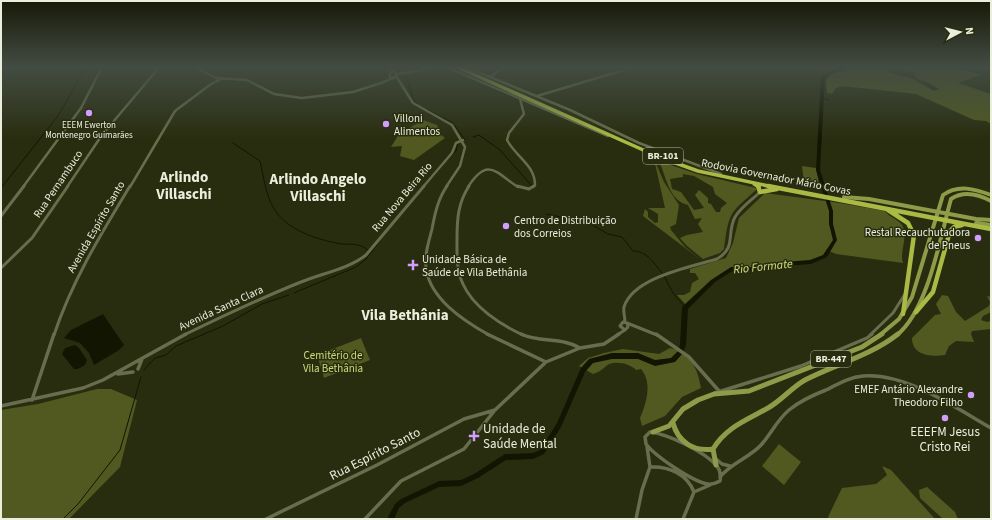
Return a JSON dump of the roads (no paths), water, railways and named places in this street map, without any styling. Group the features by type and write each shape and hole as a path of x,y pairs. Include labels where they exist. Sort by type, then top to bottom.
{"highway":[{"name":"Rodovia Governador Mário Covas","path":"512,91 665,159 710,174 816,193"},
{"name":"Rodovia Governador Mário Covas","path":"516,91 665,157 721,174 875,206 990,227"},
{"path":"710,174 757,185 760,188 760,192 772,189 789,189"},
{"name":"Rodovia Governador Mário Covas","path":"837,198 844,198 974,224"},
{"path":"875,206 899,216 908,223 912,230 914,240 903,314"},
{"path":"916,312 928,300 933,292 950,231 959,225 974,224"}],"main road":[{"name":"BR-447","path":"714,394 749,391 869,343 892,327 903,314 914,291 938,206 944,193 953,189 970,189 991,195"},
{"name":"BR-447","path":"713,449 720,437 731,428 773,405 793,388 811,377 862,357 883,346 903,330 916,312 925,292 947,208 952,198 961,194 976,195 991,201"},
{"path":"844,198 869,199 976,219 991,220"},
{"path":"653,432 667,428 673,423 678,414 689,404 714,394"},
{"path":"673,423 677,434 684,442 703,450 713,449 716,465"}],"street":[{"path":"1,216 78,113 89,91"},
{"name":"Rua Pernambuco","path":"1,268 32,238 102,135 139,91"},
{"name":"Avenida Espírito Santo","path":"32,400 59,316 80,271 175,111 201,91"},
{"path":"270,91 276,95 314,97 356,91"},
{"path":"406,91 413,103 448,122 462,140 465,152 442,195 428,244 426,269 431,285 436,293 466,321 508,346 546,362 580,348 604,344 619,334 626,325"},
{"path":"502,91 560,117 621,140"},
{"path":"526,91 569,113 639,144 721,174"},
{"path":"537,96 553,91"},
{"path":"520,99 524,114 522,120 509,132 507,140 511,148 528,165 535,178 535,185 530,189 522,189 494,169 485,169 477,174 459,202 457,210 457,249 462,281 472,299 510,329 535,340 571,343 580,348"},
{"path":"560,117 569,113"},
{"name":"Rua Nova Beira Rio","path":"353,265 366,255 387,228 452,153 456,143 462,140"},
{"path":"626,325 623,316 626,299 638,288 654,279 717,259 725,255 729,249 734,219 760,192"},
{"name":"Avenida Santa Clara","path":"1,406 83,388 104,380 167,344 246,304 311,278 353,265"},
{"path":"714,394 719,391 786,372 851,346 866,338 878,329 893,313 902,300 908,287"},
{"path":"619,334 621,328 626,325 648,329 686,354 710,378 719,391"},
{"path":"138,369 143,358"},
{"name":"Rua Espírito Santo","path":"266,519 370,468 464,419 491,413 546,362"},
{"path":"115,374 133,372"},
{"path":"694,492 716,484 720,481 720,477 732,466 754,452 783,416 801,402 835,385 863,376 894,379 922,391 991,428"},
{"path":"365,519 402,481 464,449 491,413"},
{"path":"636,519 642,490 650,468 646,446 646,436 653,432 668,436 716,465 720,477"},
{"path":"646,446 657,456 702,482 716,484"},
{"path":"714,457 722,464 732,466"},
{"path":"650,468 661,467 690,482 694,492 683,519"}],"waterway":[{"path":"1,188 58,116 72,91"},
{"path":"411,91 413,99 418,105"},
{"name":"Rio Formate","path":"390,519 397,506 403,501 439,484 461,483 476,476 505,457 533,456 542,452 559,425 583,370 591,361 612,356 638,356 655,363 673,360 681,351 683,345 685,308 713,281 733,268 751,269 771,265 811,262 825,256 835,240 831,224 831,211 818,170 822,91"},
{"path":"821,98 829,100"},
{"path":"426,109 453,123 465,140"},
{"path":"473,137 479,135 500,150 531,185"},
{"path":"233,143 260,161 269,198 276,212 282,219 308,235 336,243 356,245 364,247 368,250"},
{"path":"447,160 456,151 458,143"},
{"path":"433,177 441,167"},
{"path":"406,209 417,196"},
{"path":"546,214 589,223 608,234 622,237 633,251 646,255 662,273"},
{"path":"294,293 356,267 366,259 380,241"},
{"path":"664,276 673,293 686,308"},
{"path":"144,370 155,358 166,355 176,346 223,326 262,304 289,295"},
{"path":"63,519 78,504 120,450 141,377"}],"place":[{"name":"EEEM Ewerton Montenegro Guimarães","path":"89,113"},
{"name":"Villoni Alimentos","path":"386,124"},
{"name":"Centro de Distribuição dos Correios","path":"506,226"},
{"name":"Restal Recauchutadora de Pneus","path":"978,238"},
{"name":"Unidade Básica de Saúde de Vila Bethânia","path":"413,265"},
{"name":"EMEF Antário Alexandre Theodoro Filho","path":"971,395"},
{"name":"EEEFM Jesus Cristo Rei","path":"945,418"},
{"name":"Unidade de Saúde Mental","path":"474,436"}],"district":[{"name":"Arlindo Villaschi","path":"184,186"},
{"name":"Arlindo Angelo Villaschi","path":"318,188"},
{"name":"Vila Bethânia","path":"405,315"}],"park label":[{"name":"Cemitério de Vila Bethânia","path":"333,361"}]}
